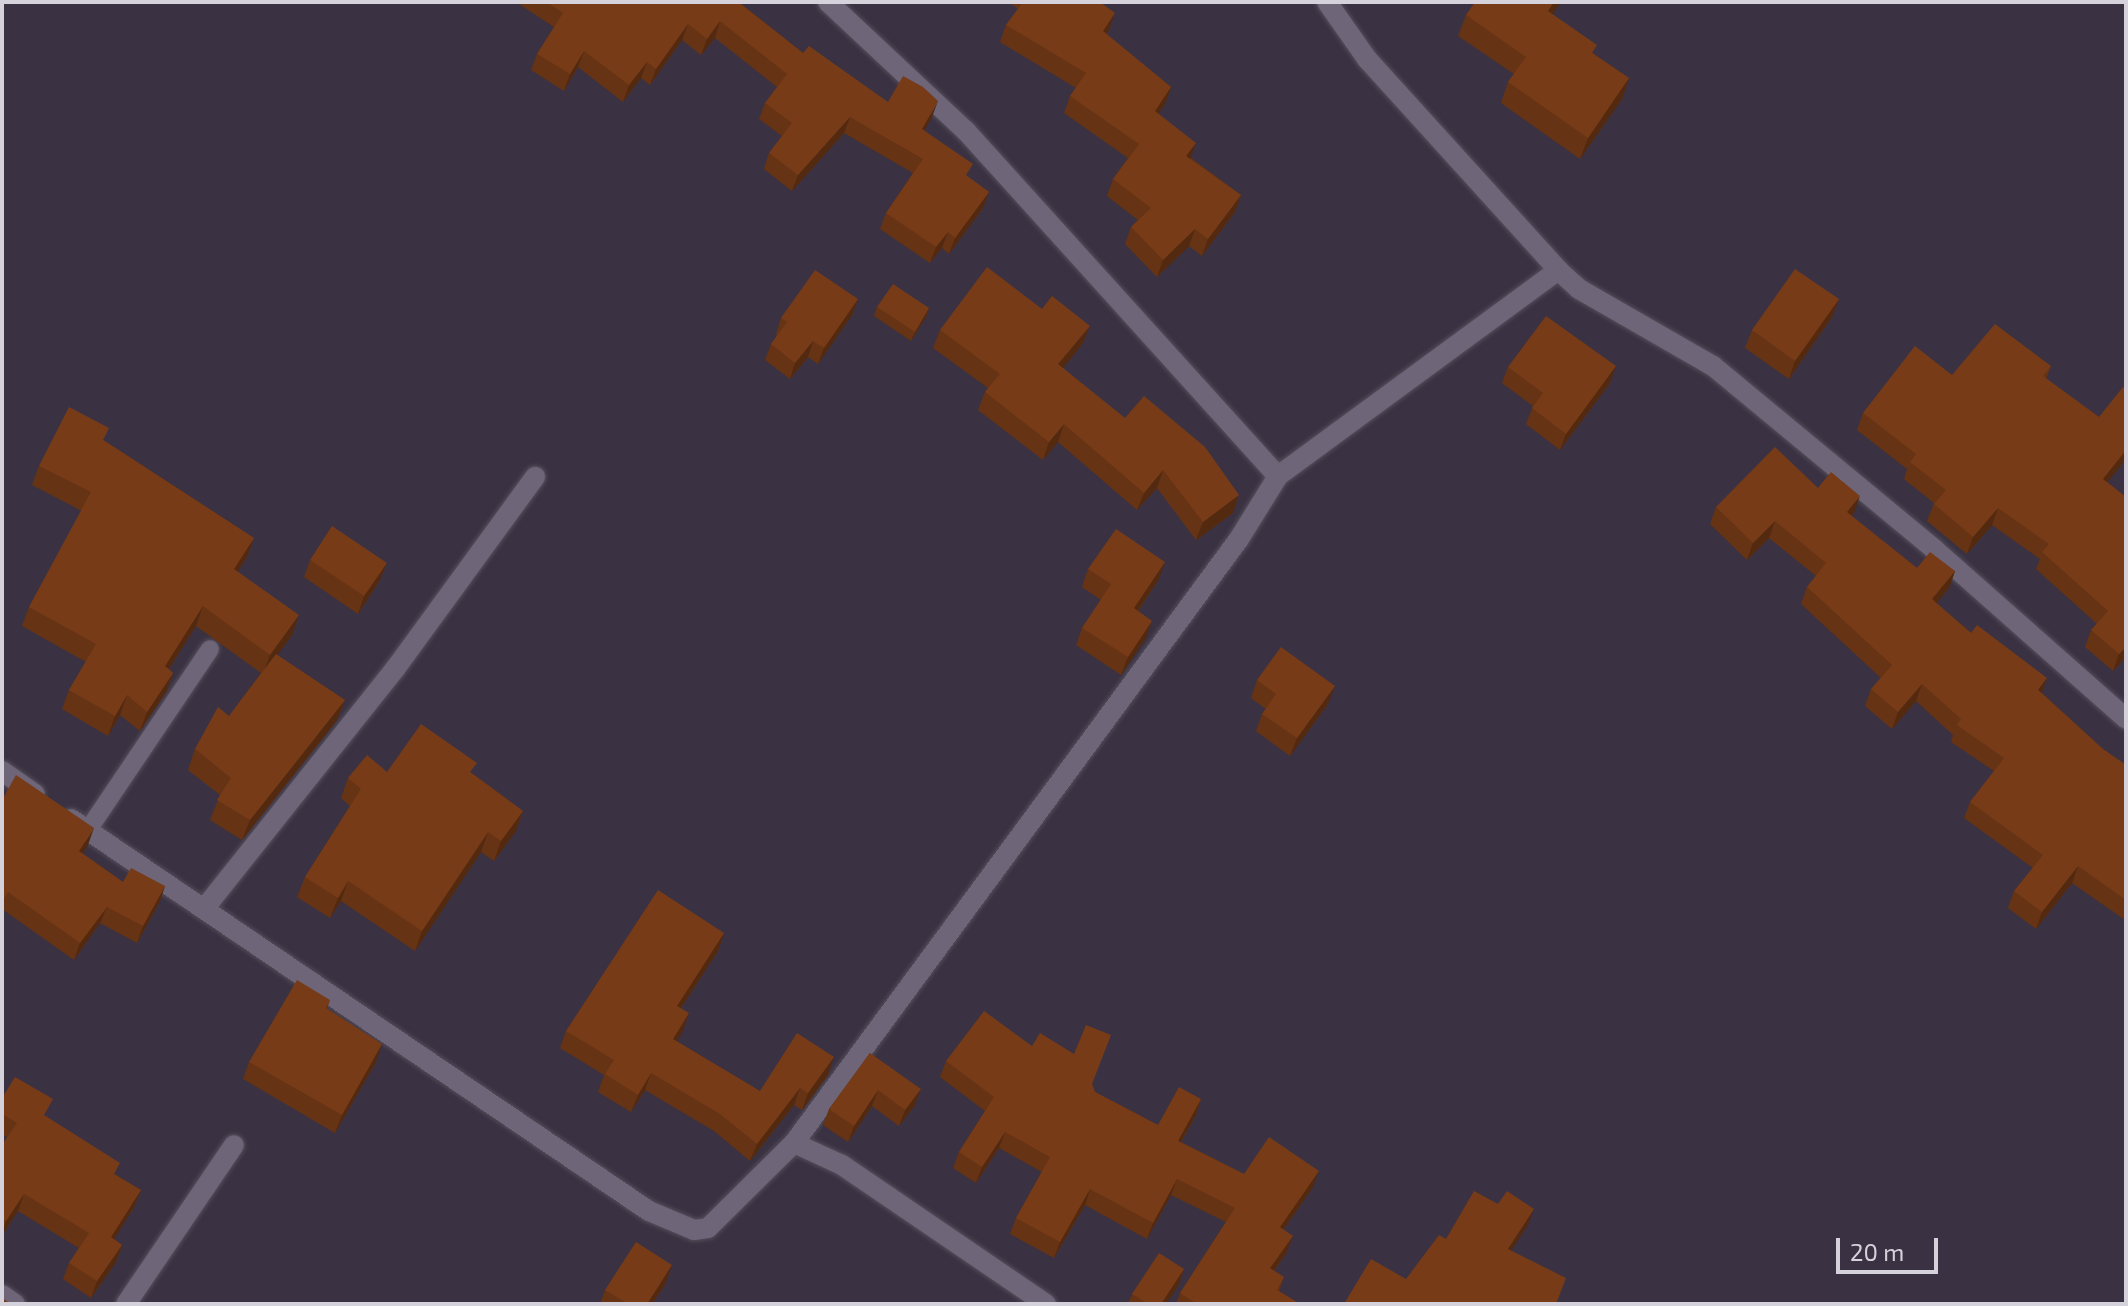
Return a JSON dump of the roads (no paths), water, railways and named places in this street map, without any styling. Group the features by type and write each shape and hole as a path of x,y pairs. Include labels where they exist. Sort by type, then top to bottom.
{"street":[{"path":"828,2 966,131 1251,453 1278,476"},
{"path":"1327,2 1367,59 1558,270 1579,289 1713,366 1933,548 2126,719"},
{"path":"2,771 673,1223 694,1230 708,1228 794,1143 1239,539 1278,476 1558,270"},
{"path":"204,909 395,669 535,477"},
{"path":"794,1143 842,1165 1046,1304"},
{"path":"126,1304 234,1145"},
{"path":"2,1295 15,1304"}],"lane":[{"path":"88,830 210,649"}]}
